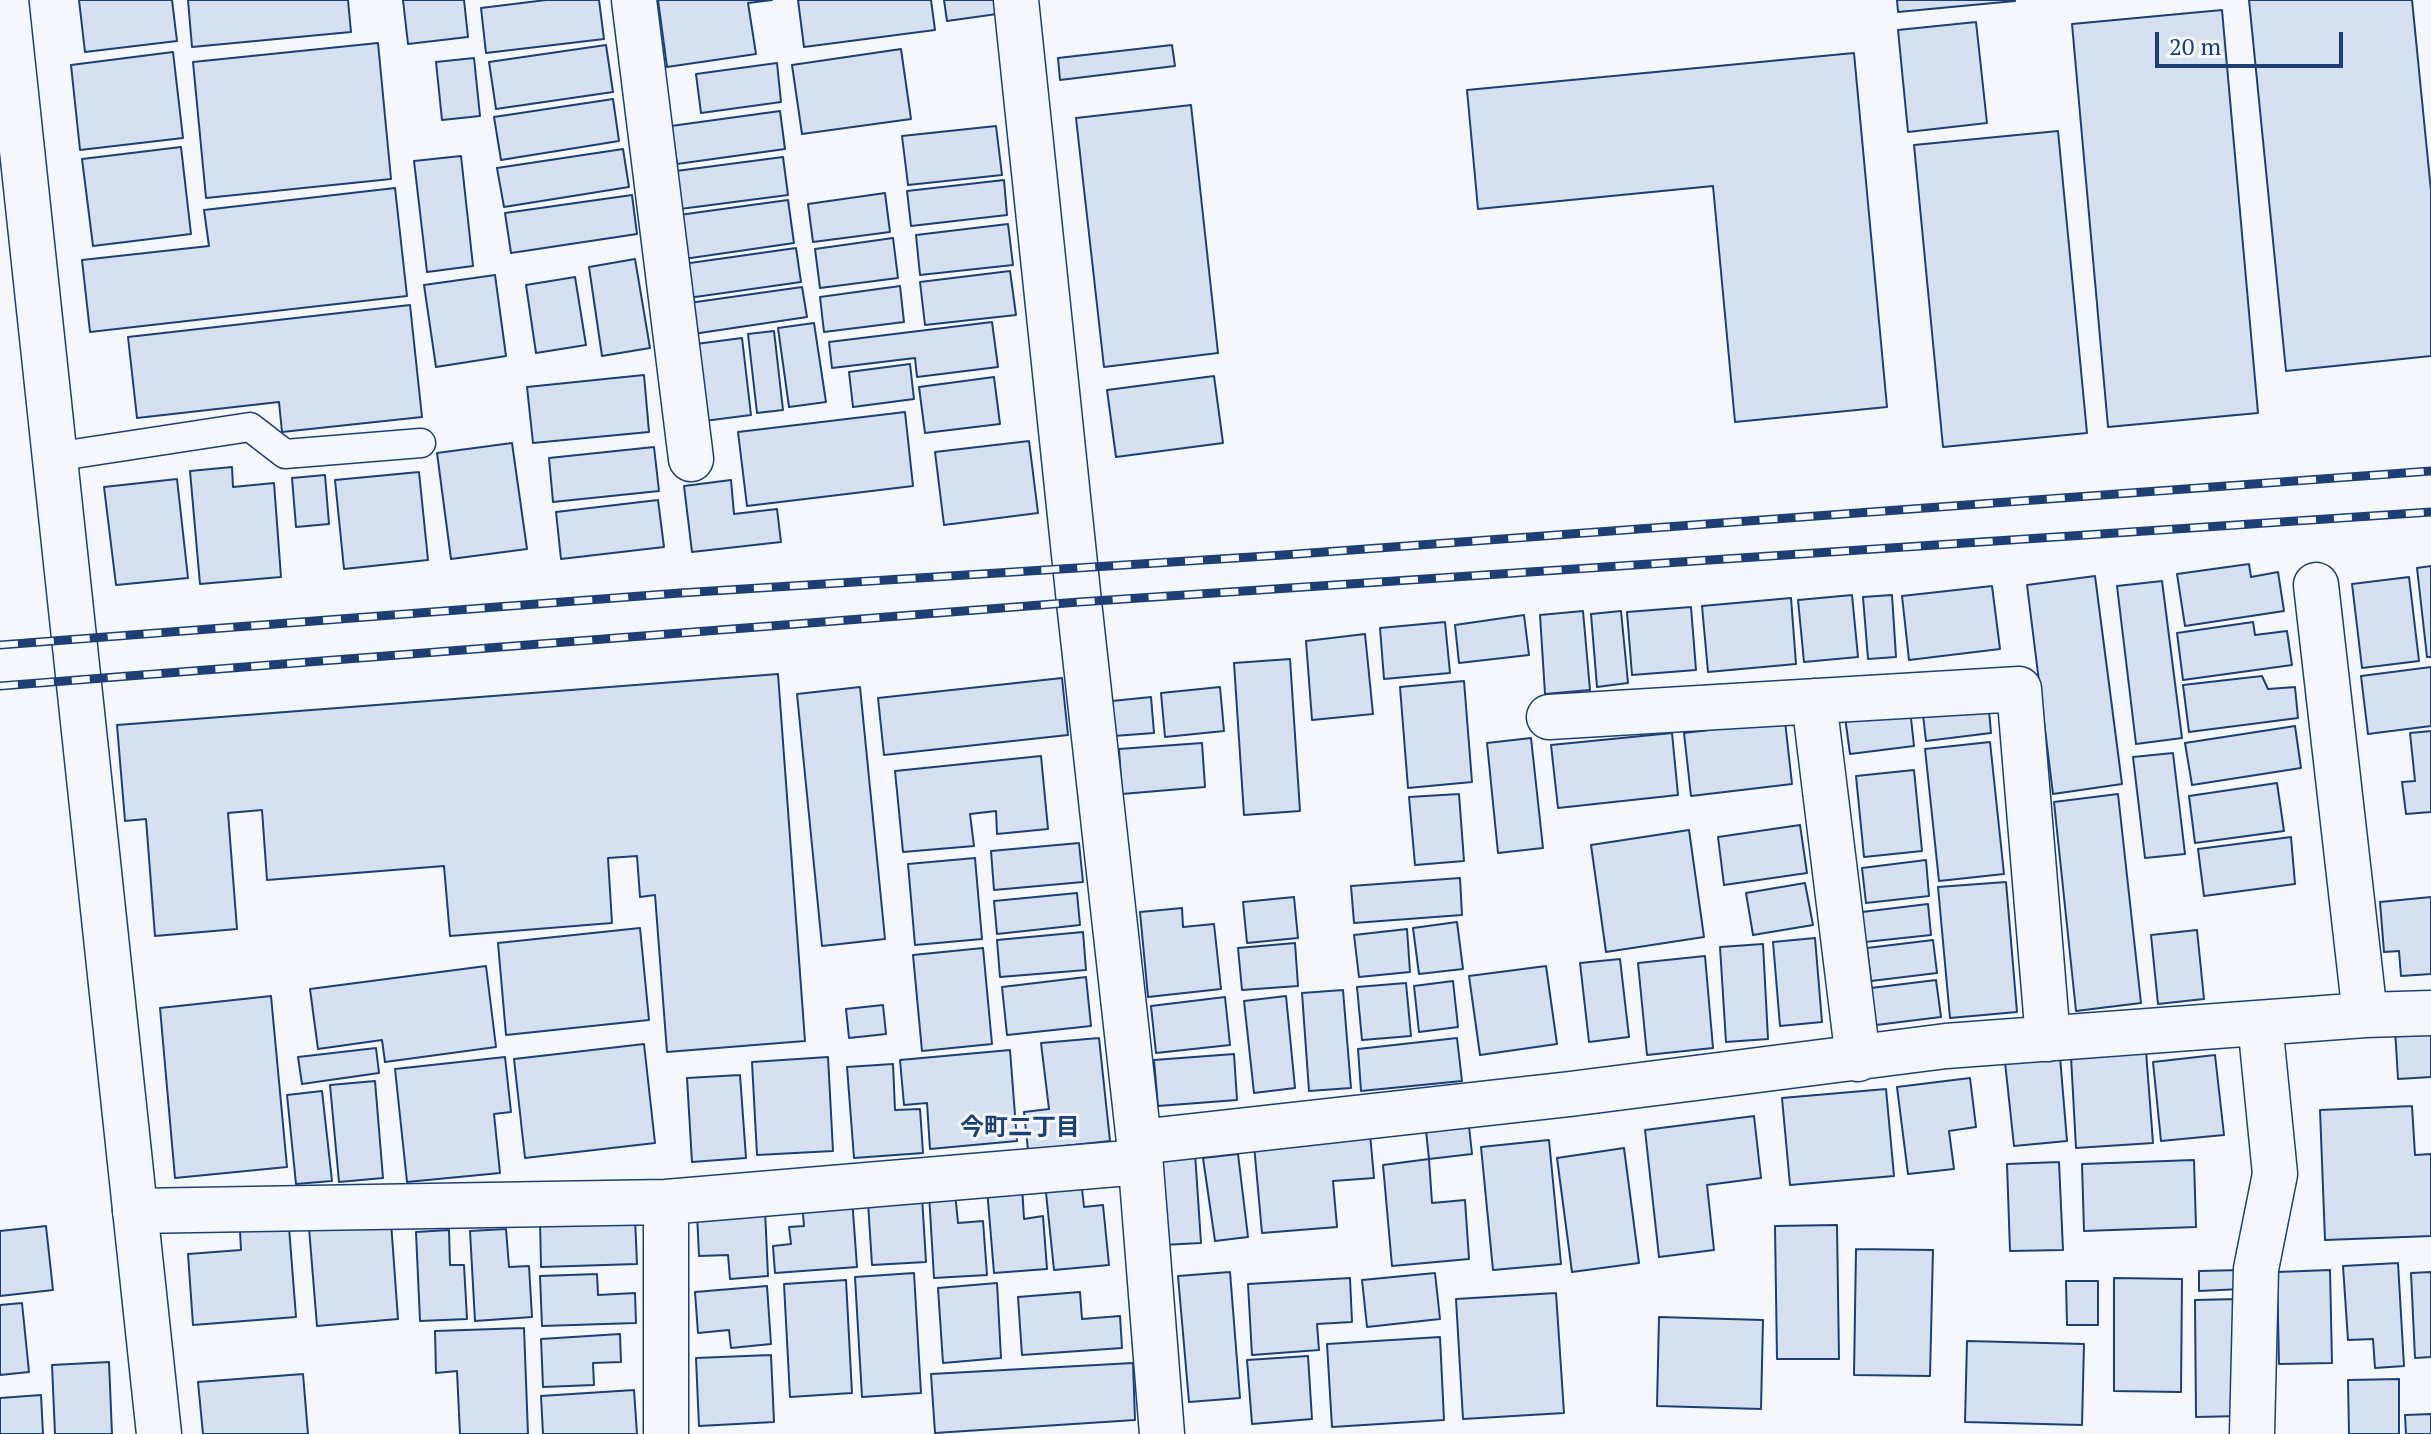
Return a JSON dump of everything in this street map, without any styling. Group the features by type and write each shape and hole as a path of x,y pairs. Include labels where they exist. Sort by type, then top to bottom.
{"street":[{"path":"6,0 159,1434"},
{"path":"634,0 691,459"},
{"path":"1016,0 1139,1152 1162,1434"},
{"path":"2316,585 2365,1015"},
{"path":"1549,717 2019,689 2048,1039"},
{"path":"1814,701 1858,1059"},
{"path":"135,1211 666,1202 1139,1152 1946,1046 2365,1015 2431,1013"},
{"path":"2252,1434 2256,1269 2275,1174 2260,1023"},
{"path":"666,1202 666,1434"}],"lane":[{"path":"54,457 250,427 285,454 421,443"}],"building":[{"path":"79,0 172,0 177,41 85,52"},
{"path":"188,0 348,0 351,32 192,47"},
{"path":"403,0 464,0 468,37 408,44"},
{"path":"546,0 599,0 604,39 486,53 481,8"},
{"path":"658,0 772,0 748,3 756,54 667,67"},
{"path":"798,0 931,0 935,30 804,47"},
{"path":"944,0 995,0 997,14 947,21"},
{"path":"1897,0 2015,0 2015,1 1898,12"},
{"path":"2249,0 2412,0 2431,191 2431,356 2286,371"},
{"path":"2222,10 2258,413 2108,427 2072,24"},
{"path":"1976,22 1987,123 1908,132 1898,30"},
{"path":"378,43 391,179 206,198 193,62"},
{"path":"606,45 613,92 496,109 489,62"},
{"path":"1172,45 1175,66 1060,80 1058,58"},
{"path":"901,49 911,119 802,134 792,65"},
{"path":"173,52 183,138 80,150 71,65"},
{"path":"1854,53 1887,407 1735,422 1713,186 1478,209 1467,90"},
{"path":"474,58 480,116 442,120 436,62"},
{"path":"777,63 781,102 701,113 696,74"},
{"path":"613,99 619,141 501,160 494,117"},
{"path":"1191,105 1218,353 1104,367 1076,118"},
{"path":"780,111 785,149 677,164 671,126"},
{"path":"996,126 1002,175 908,185 902,136"},
{"path":"2058,131 2087,433 1943,447 1914,145"},
{"path":"181,147 191,234 93,246 82,159"},
{"path":"623,149 629,187 504,207 497,168"},
{"path":"461,156 473,266 427,272 414,161"},
{"path":"783,157 788,195 680,209 676,171"},
{"path":"1004,180 1007,215 911,226 907,191"},
{"path":"395,188 407,296 90,332 82,260 209,246 204,210"},
{"path":"885,193 890,232 813,242 808,204"},
{"path":"632,195 637,234 511,253 505,213"},
{"path":"788,200 794,243 684,259 679,215"},
{"path":"1008,224 1013,265 920,275 916,235"},
{"path":"893,238 898,278 820,288 815,249"},
{"path":"796,248 801,282 688,298 683,264"},
{"path":"635,259 650,348 602,356 589,267"},
{"path":"1010,271 1016,315 925,325 920,282"},
{"path":"495,275 506,356 436,367 424,285"},
{"path":"575,277 586,345 536,353 526,285"},
{"path":"900,286 904,322 824,332 820,297"},
{"path":"802,287 807,317 693,334 689,303"},
{"path":"410,305 422,417 282,432 279,402 137,418 128,337"},
{"path":"992,322 998,367 917,377 915,358 832,368 829,342"},
{"path":"814,323 826,402 789,407 778,328"},
{"path":"774,331 783,410 757,413 748,334"},
{"path":"742,338 751,415 704,421 696,344"},
{"path":"910,364 914,399 853,407 849,372"},
{"path":"644,375 649,432 533,443 527,387"},
{"path":"1214,376 1223,443 1116,457 1107,390"},
{"path":"994,377 1000,424 925,433 919,387"},
{"path":"905,412 913,486 747,506 738,432"},
{"path":"1029,441 1038,513 944,525 935,452"},
{"path":"512,443 527,549 451,559 437,453"},
{"path":"654,447 659,491 553,502 549,458"},
{"path":"232,467 233,487 274,483 281,577 200,584 190,471"},
{"path":"419,472 428,560 344,569 335,480"},
{"path":"325,475 329,524 296,527 292,478"},
{"path":"177,479 188,578 116,585 104,487"},
{"path":"731,480 734,514 777,509 781,542 692,552 684,486"},
{"path":"658,500 664,547 561,559 556,512"},
{"path":"2249,564 2251,577 2278,572 2284,611 2185,626 2177,574"},
{"path":"2431,566 2431,657 2427,657 2417,568"},
{"path":"2095,576 2122,784 2053,794 2027,585"},
{"path":"2409,577 2419,661 2362,668 2352,584"},
{"path":"2162,581 2182,738 2136,744 2117,586"},
{"path":"1992,586 2000,649 1909,660 1902,596"},
{"path":"1852,595 1858,657 1804,662 1798,600"},
{"path":"1892,595 1896,657 1868,659 1863,597"},
{"path":"1791,598 1796,664 1708,672 1702,606"},
{"path":"1691,607 1696,670 1632,675 1627,612"},
{"path":"1583,611 1590,690 1545,694 1540,615"},
{"path":"1621,611 1628,683 1597,687 1591,614"},
{"path":"1524,615 1529,655 1459,663 1455,625"},
{"path":"1445,622 1450,673 1384,679 1380,628"},
{"path":"2253,622 2255,635 2287,631 2292,665 2183,680 2177,633"},
{"path":"1365,634 1373,714 1312,720 1306,641"},
{"path":"1290,659 1300,811 1244,815 1234,663"},
{"path":"2431,667 2431,726 2368,734 2361,676"},
{"path":"778,674 805,1041 667,1052 655,895 640,897 637,856 608,858 612,923 450,936 444,866 267,880 262,810 228,813 237,929 155,936 146,819 125,821 117,725"},
{"path":"2262,676 2268,689 2295,687 2298,718 2189,732 2183,685"},
{"path":"1062,678 1068,735 884,755 878,698"},
{"path":"1464,681 1472,782 1408,788 1400,687"},
{"path":"860,687 885,939 822,946 797,694"},
{"path":"1220,687 1224,731 1165,737 1161,693"},
{"path":"1151,697 1154,733 1114,736 1112,701"},
{"path":"1988,699 1991,733 1926,741 1922,706"},
{"path":"1910,709 1914,746 1850,754 1845,717"},
{"path":"1785,721 1792,784 1691,796 1684,733"},
{"path":"2295,726 2301,768 2192,785 2185,743"},
{"path":"2431,731 2431,812 2406,814 2402,782 2415,781 2410,733"},
{"path":"1672,733 1678,795 1558,808 1551,745"},
{"path":"1531,738 1543,848 1498,853 1487,743"},
{"path":"1990,742 2004,874 1939,881 1925,749"},
{"path":"1202,743 1205,787 1122,794 1119,749"},
{"path":"2173,753 2185,854 2145,858 2133,757"},
{"path":"1041,756 1048,829 997,834 996,811 970,814 974,846 903,852 895,771"},
{"path":"1914,770 1922,851 1864,857 1856,776"},
{"path":"2277,783 2284,831 2195,843 2189,796"},
{"path":"1459,794 1464,861 1415,865 1409,797"},
{"path":"2118,794 2141,1003 2076,1011 2054,802"},
{"path":"1800,825 1807,873 1724,885 1718,837"},
{"path":"1689,830 1704,937 1606,952 1591,845"},
{"path":"2291,837 2295,884 2204,896 2198,849"},
{"path":"1079,843 1083,882 994,890 991,851"},
{"path":"975,858 982,939 915,945 908,864"},
{"path":"1926,860 1929,896 1866,903 1862,868"},
{"path":"1460,878 1462,915 1354,923 1351,886"},
{"path":"2006,882 2017,1012 1950,1018 1938,887"},
{"path":"1805,883 1813,925 1753,935 1746,893"},
{"path":"1077,893 1080,925 997,934 994,901"},
{"path":"1294,897 1298,938 1247,943 1243,902"},
{"path":"2431,897 2431,974 2401,976 2399,951 2384,952 2380,902"},
{"path":"1928,904 1931,935 1865,942 1862,912"},
{"path":"1182,908 1183,927 1214,924 1221,989 1148,997 1140,912"},
{"path":"1457,922 1463,969 1419,974 1413,928"},
{"path":"640,928 649,1020 506,1035 498,943"},
{"path":"1407,929 1410,972 1359,977 1354,935"},
{"path":"2197,930 2204,999 2158,1004 2151,935"},
{"path":"1083,932 1086,970 1000,977 997,940"},
{"path":"1815,938 1822,1022 1780,1026 1773,942"},
{"path":"1933,940 1937,973 1871,981 1867,948"},
{"path":"1295,943 1298,986 1242,990 1238,948"},
{"path":"1763,944 1768,1039 1726,1042 1720,947"},
{"path":"983,948 992,1044 922,1051 913,955"},
{"path":"1705,956 1713,1048 1647,1055 1638,963"},
{"path":"1620,959 1629,1037 1589,1042 1580,963"},
{"path":"486,966 496,1047 385,1062 382,1040 318,1049 310,989"},
{"path":"1546,966 1557,1044 1480,1055 1469,976"},
{"path":"1086,977 1091,1026 1007,1035 1002,987"},
{"path":"1936,980 1941,1017 1876,1025 1871,988"},
{"path":"1453,981 1458,1027 1419,1032 1414,986"},
{"path":"1406,983 1411,1036 1362,1040 1357,987"},
{"path":"1343,990 1351,1088 1309,1091 1302,993"},
{"path":"271,996 287,1167 175,1178 160,1008"},
{"path":"1286,996 1295,1088 1254,1093 1244,1001"},
{"path":"1225,997 1230,1045 1156,1053 1151,1006"},
{"path":"883,1005 886,1034 849,1038 846,1009"},
{"path":"2431,1025 2431,1077 2398,1079 2395,1028"},
{"path":"1099,1038 1110,1141 1028,1150 1024,1112 1049,1109 1041,1043"},
{"path":"1457,1038 1462,1081 1361,1091 1358,1049"},
{"path":"644,1044 655,1143 525,1158 514,1059"},
{"path":"376,1048 379,1073 302,1084 298,1057"},
{"path":"1010,1050 1017,1141 930,1149 927,1103 904,1105 900,1060"},
{"path":"2146,1051 2153,1143 2076,1148 2071,1057"},
{"path":"1234,1054 1237,1100 1158,1106 1154,1060"},
{"path":"2215,1055 2224,1135 2161,1141 2153,1062"},
{"path":"505,1057 511,1112 494,1114 500,1173 407,1182 395,1069"},
{"path":"828,1057 833,1151 757,1155 752,1062"},
{"path":"2060,1057 2067,1141 2014,1146 2005,1062"},
{"path":"893,1064 895,1110 920,1109 923,1153 854,1158 847,1067"},
{"path":"740,1075 746,1158 692,1162 687,1078"},
{"path":"1970,1078 1976,1127 1949,1131 1954,1169 1908,1174 1897,1087"},
{"path":"375,1081 383,1178 339,1182 330,1085"},
{"path":"1886,1089 1894,1176 1790,1185 1782,1098"},
{"path":"322,1091 332,1181 296,1184 287,1095"},
{"path":"2412,1106 2415,1155 2431,1154 2431,1236 2325,1240 2320,1110"},
{"path":"1754,1116 1761,1178 1707,1185 1714,1250 1659,1257 1645,1130"},
{"path":"1468,1117 1472,1154 1429,1159 1425,1121"},
{"path":"1370,1134 1374,1178 1333,1181 1337,1227 1262,1233 1254,1145"},
{"path":"1549,1140 1561,1264 1493,1270 1481,1147"},
{"path":"1624,1148 1639,1263 1572,1272 1557,1158"},
{"path":"1195,1153 1201,1243 1162,1245 1156,1156"},
{"path":"1238,1154 1248,1237 1215,1241 1203,1158"},
{"path":"1429,1159 1432,1203 1465,1200 1469,1259 1392,1266 1383,1165"},
{"path":"2194,1160 2196,1227 2084,1231 2082,1164"},
{"path":"2059,1162 2063,1250 2010,1251 2007,1164"},
{"path":"1081,1180 1084,1207 1103,1205 1109,1265 1054,1270 1045,1183"},
{"path":"1022,1186 1024,1219 1043,1216 1047,1269 994,1273 987,1189"},
{"path":"955,1192 958,1223 983,1221 987,1275 934,1278 929,1194"},
{"path":"922,1197 926,1262 872,1265 868,1202"},
{"path":"852,1198 857,1267 775,1273 773,1246 791,1244 789,1227 804,1226 802,1202"},
{"path":"765,1210 768,1276 730,1279 728,1255 699,1256 697,1213"},
{"path":"635,1218 637,1264 541,1267 540,1221"},
{"path":"391,1222 398,1319 317,1326 309,1228"},
{"path":"1837,1225 1839,1359 1777,1359 1775,1226"},
{"path":"46,1226 53,1290 0,1296 0,1231"},
{"path":"289,1227 296,1317 193,1325 188,1254 241,1250 240,1231"},
{"path":"506,1229 509,1267 529,1266 532,1317 475,1321 470,1231"},
{"path":"449,1230 450,1265 464,1265 467,1319 420,1321 416,1232"},
{"path":"1856,1249 1933,1250 1930,1376 1854,1375"},
{"path":"2398,1263 2404,1366 2375,1368 2373,1339 2348,1340 2343,1266"},
{"path":"2242,1270 2242,1289 2199,1291 2199,1271"},
{"path":"2330,1270 2332,1363 2279,1364 2277,1272"},
{"path":"1230,1272 1240,1398 1189,1402 1178,1276"},
{"path":"2431,1272 2431,1357 2415,1358 2411,1273"},
{"path":"914,1273 921,1393 862,1397 855,1277"},
{"path":"1435,1273 1440,1319 1367,1327 1362,1280"},
{"path":"597,1274 598,1295 635,1293 636,1323 542,1326 540,1276"},
{"path":"1350,1278 1352,1322 1317,1324 1319,1350 1252,1355 1248,1284"},
{"path":"2114,1278 2182,1279 2181,1392 2114,1391"},
{"path":"846,1280 852,1393 790,1397 784,1284"},
{"path":"2066,1281 2098,1281 2098,1325 2067,1325"},
{"path":"997,1283 1001,1358 943,1363 938,1288"},
{"path":"767,1286 771,1344 731,1348 729,1330 698,1333 695,1292"},
{"path":"1080,1292 1082,1319 1120,1316 1122,1348 1022,1355 1018,1297"},
{"path":"1556,1293 1564,1413 1463,1419 1456,1299"},
{"path":"2238,1299 2240,1416 2196,1417 2195,1300"},
{"path":"22,1303 29,1372 0,1375 0,1305"},
{"path":"1659,1317 1763,1320 1761,1409 1657,1406"},
{"path":"524,1328 528,1434 460,1434 457,1371 436,1373 435,1331"},
{"path":"620,1334 621,1362 593,1363 594,1385 543,1387 541,1339"},
{"path":"1440,1337 1444,1420 1332,1427 1327,1344"},
{"path":"1967,1341 2084,1344 2082,1425 1965,1422"},
{"path":"771,1355 774,1422 699,1426 696,1358"},
{"path":"1308,1356 1312,1419 1252,1424 1247,1360"},
{"path":"109,1362 112,1434 55,1434 52,1365"},
{"path":"1133,1363 1135,1420 935,1433 931,1374"},
{"path":"303,1374 308,1434 203,1434 198,1382"},
{"path":"2399,1379 2399,1434 2349,1434 2348,1380"},
{"path":"634,1390 637,1434 543,1434 541,1396"},
{"path":"41,1395 43,1434 0,1434 0,1398"},
{"path":"2431,1414 2431,1434 2406,1434 2405,1415"}],"railway":[{"path":"0,645 680,593 1283,555 2431,471"},
{"path":"0,686 1079,602 2431,512"}],"district":[{"name":"今町二丁目","path":"1020,1128"}]}
